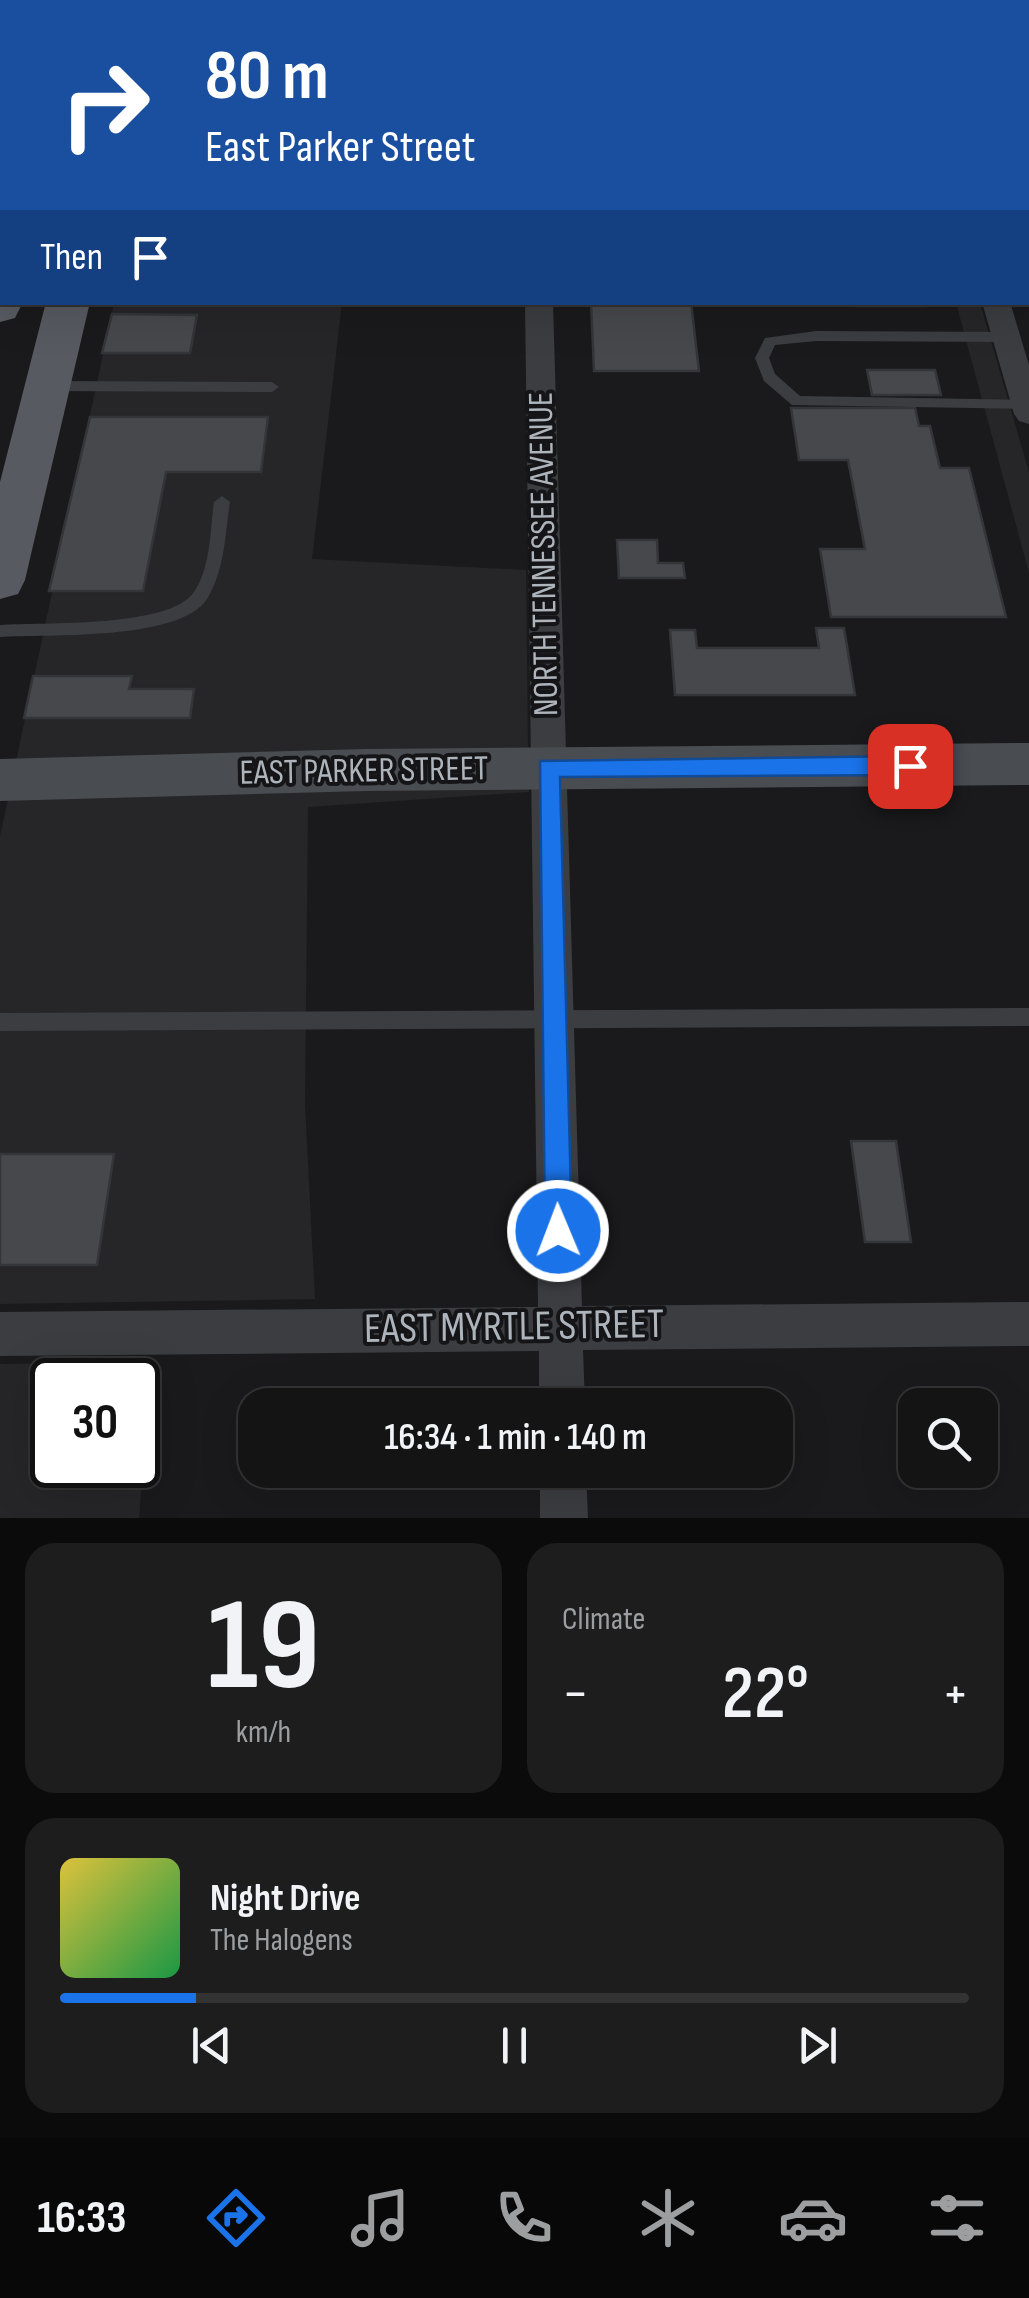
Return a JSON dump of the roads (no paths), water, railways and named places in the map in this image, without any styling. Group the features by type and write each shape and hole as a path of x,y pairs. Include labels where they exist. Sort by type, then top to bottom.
{"main road":[{"path":"0,580 67,305"}],"street":[{"name":"NORTH TENNESSEE AVENUE","path":"539,305 562,1388"},
{"path":"997,305 1028,410"},
{"name":"EAST PARKER STREET","path":"0,780 548,768 1029,764"},
{"name":"EAST MYRTLE STREET","path":"0,1334 1029,1324"},
{"path":"564,1488 564,1518"}],"lane":[{"path":"1006,336 816,336 770,342 762,358 769,377 797,401 1028,410"},
{"path":"48,386 272,386"},
{"path":"0,631 151,623 191,608 209,578 222,502"},
{"path":"0,1022 554,1022 1029,1016"}]}
